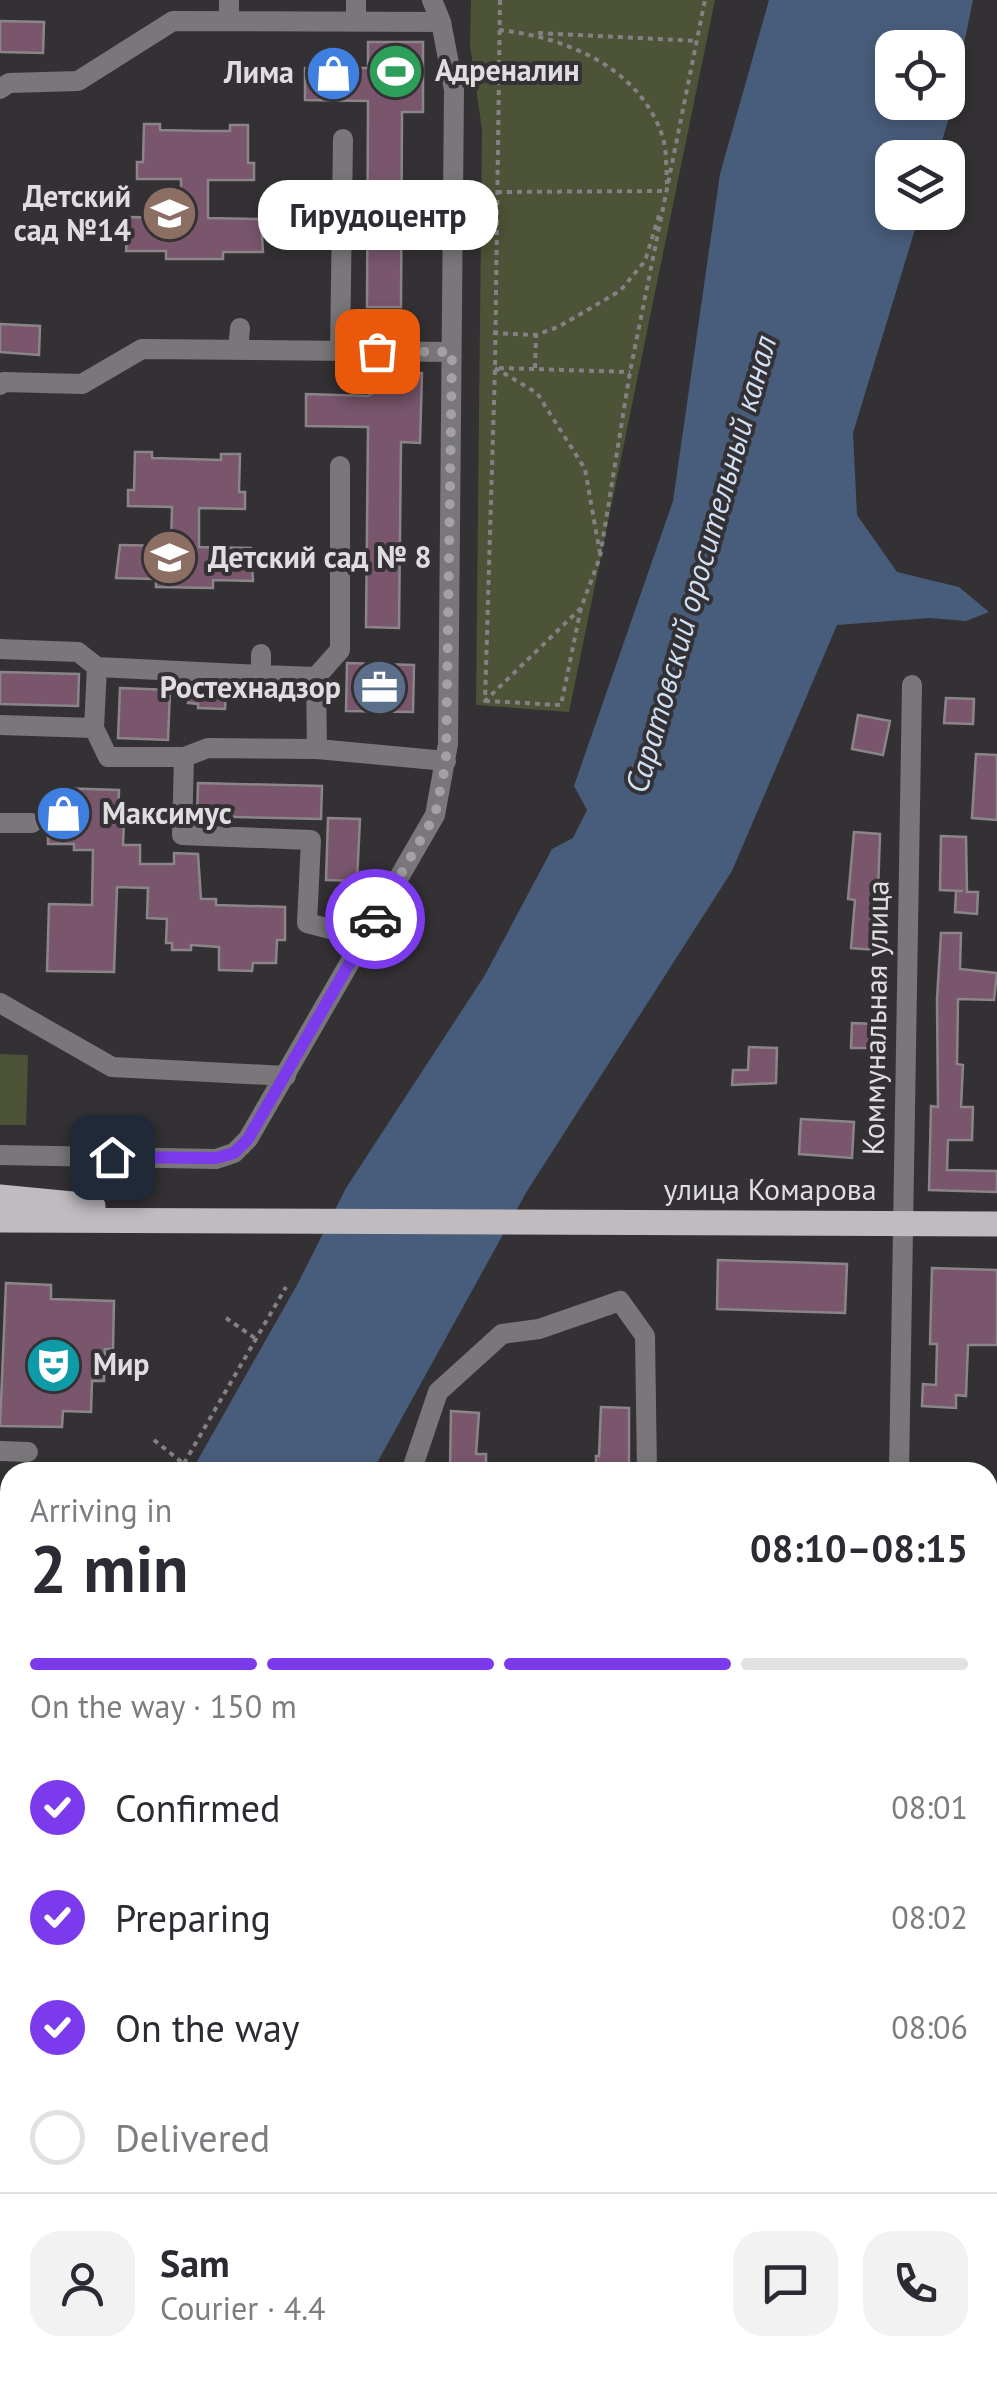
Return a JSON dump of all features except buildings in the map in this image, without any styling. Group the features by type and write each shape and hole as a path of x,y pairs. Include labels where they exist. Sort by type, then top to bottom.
{"main road":[{"path":"0,1196 232,1219"},
{"name":"улица Комарова","path":"232,1219 997,1224"},
{"path":"0,1220 232,1219"}],"street":[{"path":"0,1156 216,1158 234,1153 248,1139 286,1076 435,815 446,762 454,90 441,22 432,0"},
{"path":"0,89 8,83 78,81 173,21 229,10 356,10 441,22"},
{"path":"340,350 342,139"},
{"path":"238,350 240,328"},
{"path":"0,385 82,384 142,349 452,352"},
{"path":"317,749 316,677 340,650 340,466"},
{"path":"0,649 78,652 97,667 261,664 316,677"},
{"path":"97,667 94,728 108,757 184,756 208,748 317,749 446,762"},
{"name":"Коммунальная улица","path":"899,1462 912,685"},
{"path":"0,725 94,728"},
{"path":"184,756 182,836 311,840 306,923 365,938"},
{"path":"0,822 32,824"},
{"path":"0,1003 112,1068 286,1076"},
{"path":"414,1462 438,1392 502,1334 539,1329 620,1302 646,1336 647,1462"},
{"path":"0,1451 28,1452"}],"path":[{"path":"484,701 500,0"},
{"path":"484,701 561,704 581,608 600,557 630,372 705,0"},
{"path":"499,30 698,40"},
{"path":"493,334 536,335 558,327 620,291 645,261 667,191 664,140 645,98 610,65 533,33"},
{"path":"496,192 667,191"},
{"path":"534,368 536,335"},
{"path":"494,368 630,372"},
{"path":"494,368 537,393 585,468 600,557"},
{"path":"484,701 581,608"},
{"path":"185,1462 286,1286"},
{"path":"226,1318 256,1339"},
{"path":"154,1440 182,1462"}],"green space":[{"path":"471,0 715,0 569,712 476,705 482,130 470,45"},
{"path":"0,1054 28,1055 26,1125 0,1125"}],"water":[{"name":"Саратовский оросительный канал","path":"769,0 973,0 965,39 965,30 875,30 875,120 948,120 942,140 875,140 875,230 915,230 853,433 857,515 897,572 959,587 989,612 966,621 930,618 837,625 732,871 527,1191 378,1462 197,1462 297,1285 346,1188 485,975 552,849 573,838 587,810 574,786 673,501 720,174"}],"way so far":[{"path":"375,919 435,815 443,786 448,744 452,352 377,351"}],"place":[{"name":"Адреналин","path":"396,71"},
{"name":"Лима","path":"333,73"},
{"name":"Детский сад №14","path":"170,214"},
{"name":"Гирудоцентр","path":"377,351"},
{"name":"Детский сад № 8","path":"169,558"},
{"name":"Ростехнадзор","path":"380,688"},
{"name":"Максимус","path":"63,814"},
{"name":"Мир","path":"54,1365"}],"route":[{"path":"112,1157 216,1158 234,1153 248,1139 286,1076 375,919"}]}
